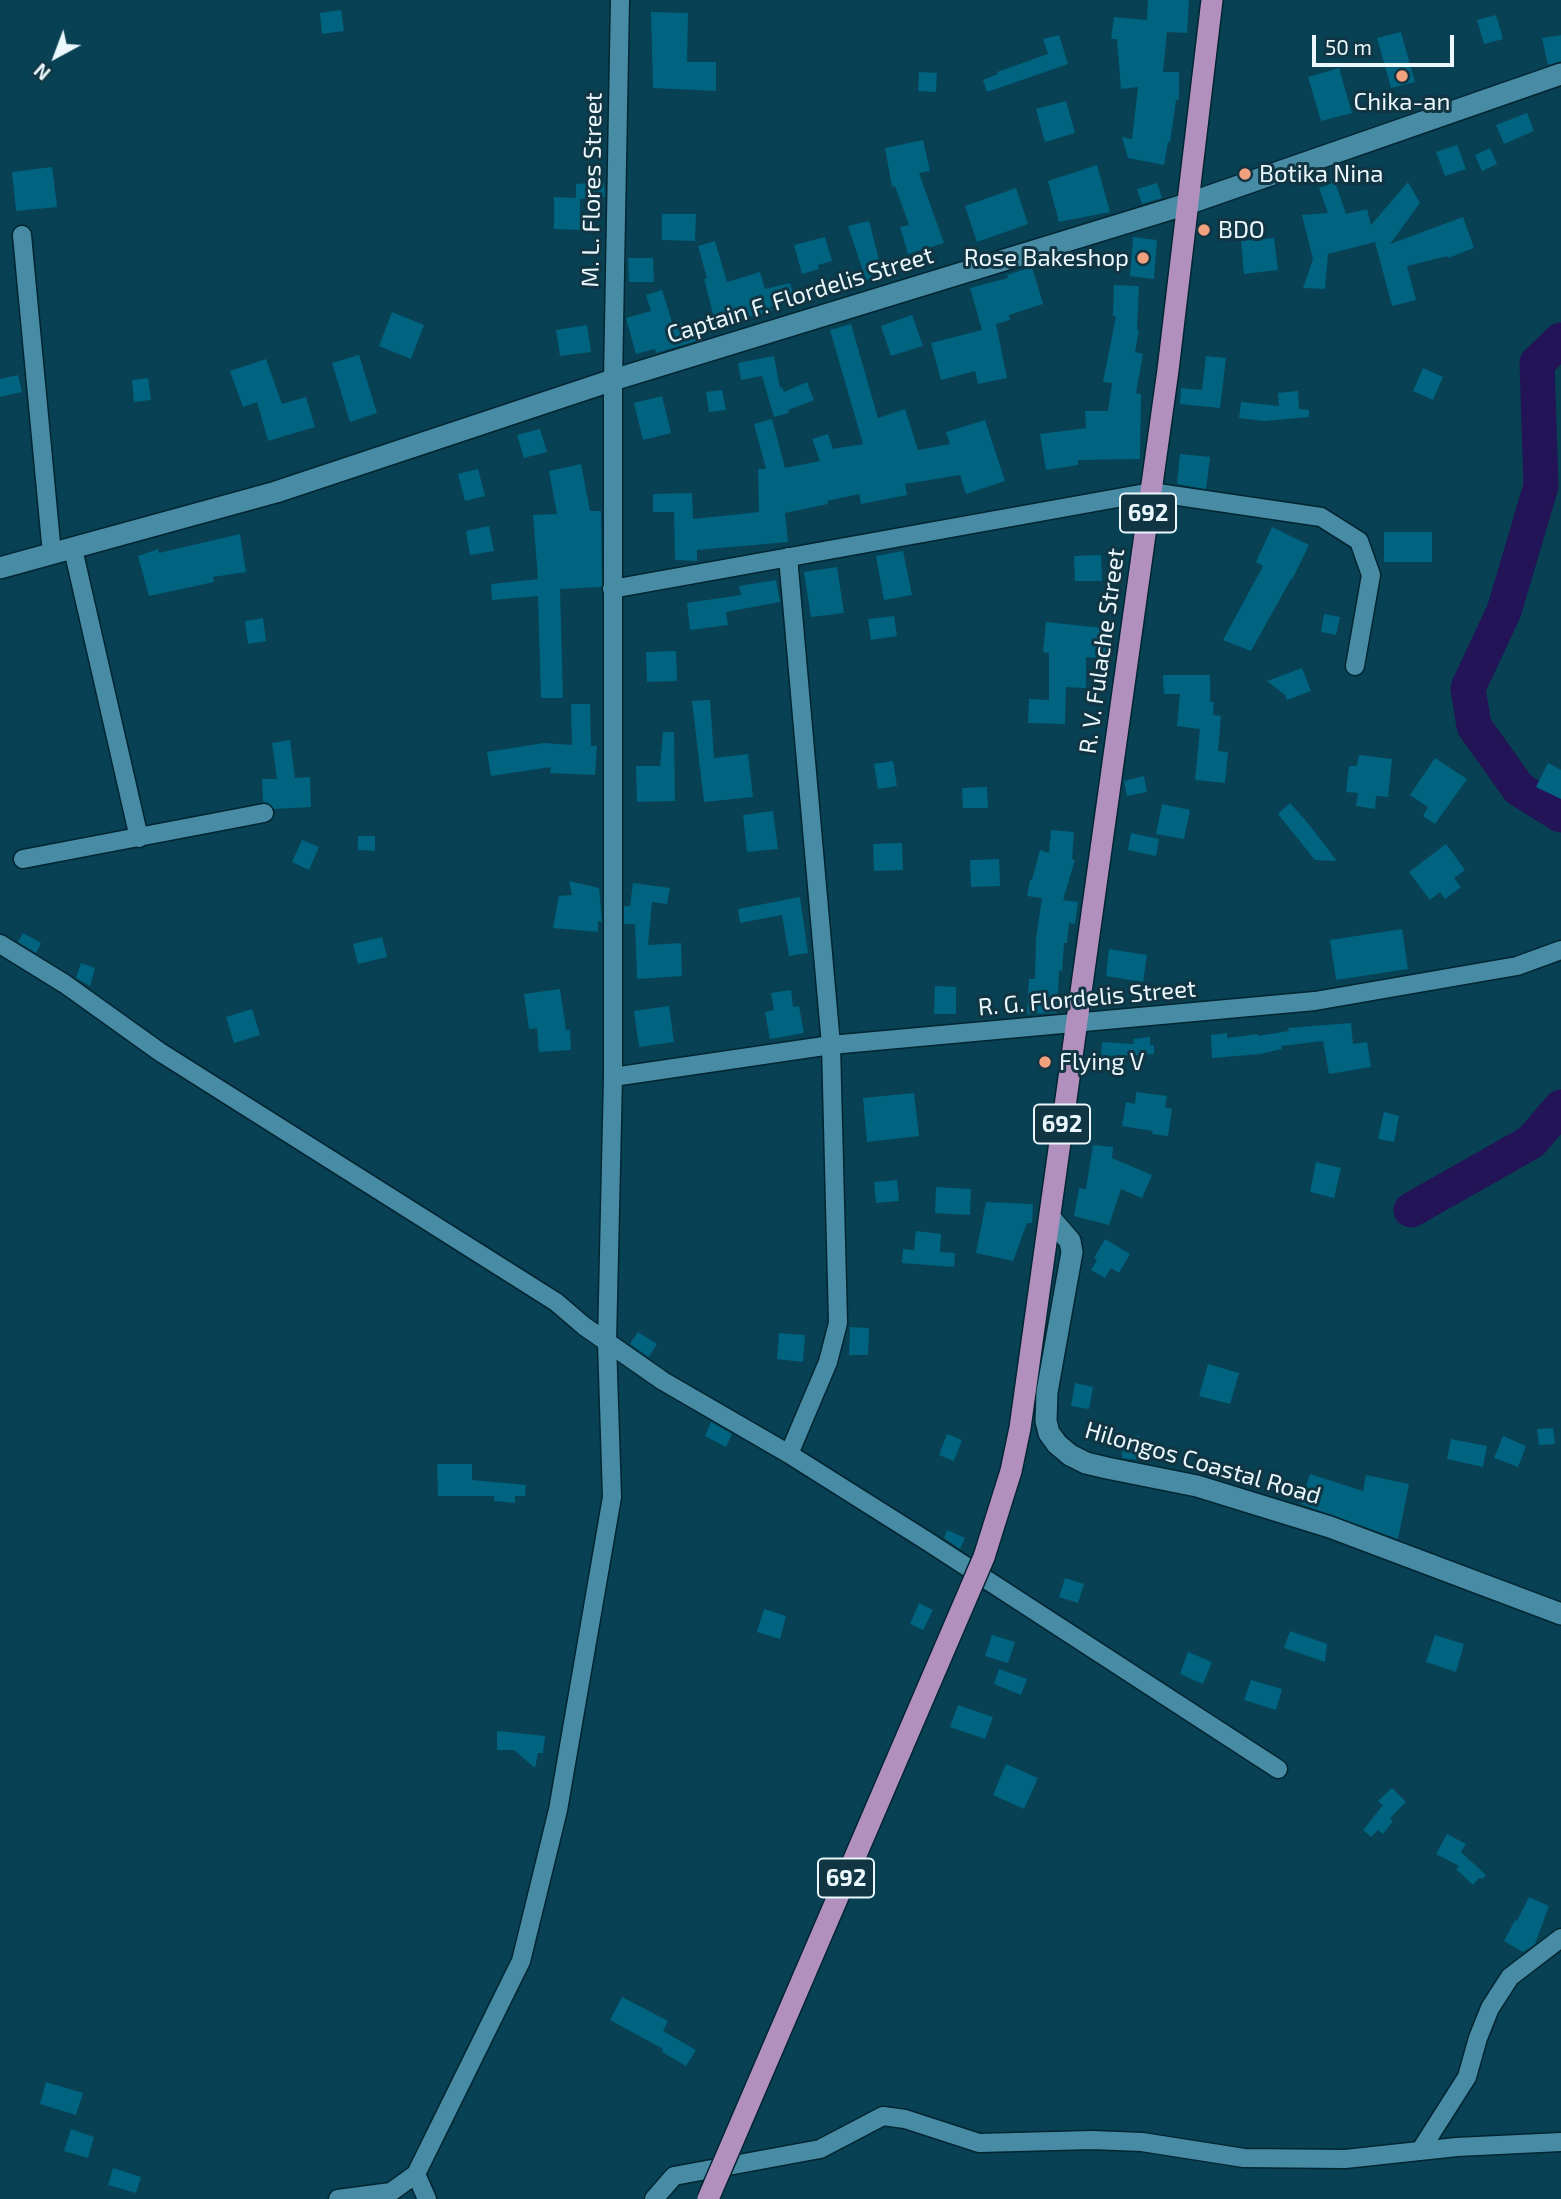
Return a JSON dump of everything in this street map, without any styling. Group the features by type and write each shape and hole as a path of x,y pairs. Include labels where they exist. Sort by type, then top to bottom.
{"main road":[{"name":"R. V. Fulache Street","path":"1049,1221 1151,492 1212,0"},
{"name":"692","path":"708,2199 984,1557 1011,1471 1020,1428 1049,1221"}],"street":[{"name":"M. L. Flores Street","path":"416,2174 522,1961 558,1810 612,1497 607,1342 614,1077 613,380 620,0"},
{"name":"Captain F. Flordelis Street","path":"0,568 276,492 613,380 1187,204 1561,74"},
{"path":"22,235 63,551 139,838"},
{"path":"612,589 1151,492 1321,517 1359,541 1371,575 1355,666"},
{"path":"788,557 831,1045 838,1323 828,1362 789,1454"},
{"path":"23,859 264,813"},
{"path":"0,944 65,984 160,1052 556,1303 663,1381 789,1454 927,1541 1278,1769"},
{"name":"R. G. Flordelis Street","path":"614,1077 831,1045 1315,1001 1517,966 1561,950"},
{"name":"Hilongos Coastal Road","path":"1049,1221 1070,1241 1072,1252 1047,1392 1046,1422 1049,1433 1070,1455 1107,1468 1197,1486 1319,1524 1561,1614"},
{"path":"1420,2151 1467,2077 1490,2008 1510,1977 1561,1938"},
{"path":"654,2199 674,2176 820,2149 883,2116 905,2119 979,2143 1091,2140 1142,2142 1244,2158 1345,2159 1483,2145 1561,2142"},
{"path":"338,2199 391,2192 416,2174 427,2199"}],"building":[{"path":"1148,0 1189,0 1187,33 1167,32 1163,72 1179,72 1179,100 1176,100 1164,165 1128,158 1122,137 1132,139 1138,87 1121,89 1117,39 1111,39 1114,17 1147,20"},
{"path":"341,10 344,31 322,34 320,13"},
{"path":"651,12 688,13 687,62 716,62 716,91 653,88"},
{"path":"1496,15 1503,39 1484,44 1477,20"},
{"path":"1401,32 1415,82 1391,88 1377,38"},
{"path":"1059,35 1068,64 987,92 983,80 998,74 997,72 1048,54 1043,39"},
{"path":"1561,35 1561,61 1548,65 1542,38"},
{"path":"1339,68 1352,113 1321,121 1308,77"},
{"path":"919,72 937,73 936,92 918,91"},
{"path":"1066,101 1075,133 1045,142 1036,109"},
{"path":"1527,113 1534,131 1504,144 1496,125"},
{"path":"923,140 930,171 919,173 944,243 908,254 900,227 909,225 895,186 892,187 885,148"},
{"path":"1457,145 1466,169 1445,176 1436,152"},
{"path":"1490,148 1497,164 1482,171 1475,155"},
{"path":"1097,165 1110,212 1059,222 1048,181"},
{"path":"52,167 57,207 16,211 12,172"},
{"path":"604,182 605,197 580,199 580,230 554,229 554,197 576,198 576,184"},
{"path":"1335,182 1346,214 1367,209 1371,225 1408,182 1420,203 1390,244 1463,217 1474,248 1448,258 1447,256 1407,266 1416,300 1392,306 1375,242 1328,254 1325,289 1303,288 1313,259 1302,215 1328,213 1319,188"},
{"path":"1157,183 1162,198 1142,204 1137,189"},
{"path":"1016,188 1028,224 977,242 965,206"},
{"path":"662,214 696,214 695,241 662,240"},
{"path":"869,221 883,275 866,280 848,226"},
{"path":"825,237 832,261 818,265 819,269 802,274 794,245"},
{"name":"Rose Bakeshop","path":"1133,237 1157,240 1154,279 1130,276"},
{"path":"1274,238 1278,270 1244,274 1241,241"},
{"path":"715,241 727,282 760,272 765,289 790,283 795,300 770,307 772,311 716,325 698,246"},
{"path":"628,258 653,258 654,282 629,282"},
{"path":"1032,267 1043,304 1009,315 1010,320 996,324 1007,378 978,384 975,371 941,380 931,343 982,330 970,288 1008,278 1007,275"},
{"path":"1114,285 1139,286 1139,330 1135,352 1143,354 1136,393 1141,394 1140,459 1078,460 1078,465 1046,470 1040,434 1086,428 1085,411 1108,411 1112,383 1103,382 1116,316 1113,316"},
{"path":"662,290 673,325 692,324 696,341 656,353 655,349 636,354 626,318 651,311 646,295"},
{"path":"392,312 424,325 411,359 379,346"},
{"path":"912,315 923,346 891,356 881,326"},
{"path":"851,324 878,418 905,409 918,450 950,444 946,432 985,420 1005,481 966,494 960,475 905,484 907,495 861,504 859,494 827,501 828,504 785,513 788,542 697,550 697,561 675,560 674,512 653,512 653,494 692,493 693,519 759,512 758,469 766,469 754,424 772,419 785,468 820,461 812,439 828,434 833,449 863,444 830,330"},
{"path":"587,325 591,352 560,356 556,330"},
{"path":"359,355 377,413 350,422 332,363"},
{"path":"774,356 780,388 782,387 784,392 807,382 814,400 788,410 789,413 774,417 762,376 741,380 738,363"},
{"path":"1206,356 1226,358 1220,408 1180,404 1181,388 1202,390"},
{"path":"266,359 282,404 306,397 315,427 268,441 257,402 243,407 230,371"},
{"path":"1423,368 1443,377 1433,400 1413,391"},
{"path":"18,375 22,392 0,397 0,379"},
{"path":"148,378 151,400 134,402 132,380"},
{"path":"722,390 726,410 709,412 706,392"},
{"path":"1298,391 1299,409 1309,410 1309,417 1264,421 1239,418 1241,402 1279,406 1278,393"},
{"path":"662,396 671,433 643,440 634,403"},
{"path":"540,429 547,452 524,458 517,435"},
{"path":"1180,454 1210,457 1206,489 1177,484"},
{"path":"581,464 590,511 601,511 602,585 560,589 563,698 541,698 538,596 492,600 491,584 538,579 533,515 557,514 549,471"},
{"path":"478,469 485,496 465,501 458,474"},
{"path":"489,526 494,551 470,555 466,531"},
{"path":"1272,527 1309,545 1251,651 1223,640 1263,566 1256,562"},
{"path":"1384,532 1432,532 1432,562 1384,562"},
{"path":"240,534 246,572 213,577 214,582 149,596 138,556 158,549 159,553"},
{"path":"903,551 912,595 884,600 876,556"},
{"path":"1101,555 1102,581 1075,581 1074,556"},
{"path":"837,567 844,613 811,617 804,572"},
{"path":"776,580 780,602 726,612 728,625 690,630 687,603 741,595 739,586"},
{"path":"1324,614 1340,617 1336,635 1321,632"},
{"path":"894,616 897,636 871,640 868,619"},
{"path":"263,618 266,641 248,644 245,621"},
{"path":"1046,622 1112,629 1109,659 1086,657 1086,688 1066,687 1065,724 1028,723 1029,699 1049,700 1049,653 1043,652"},
{"path":"676,651 677,681 647,682 646,652"},
{"path":"1302,668 1311,691 1287,700 1285,695 1267,681"},
{"path":"1163,675 1210,675 1213,715 1221,716 1218,751 1228,752 1225,783 1195,780 1200,729 1177,726 1180,694 1164,694"},
{"path":"710,700 714,758 748,754 753,797 704,802 692,701"},
{"path":"571,704 590,704 591,746 597,746 595,775 550,773 551,767 491,776 487,752 544,743 572,745"},
{"path":"663,732 674,732 675,801 637,802 636,766 660,766"},
{"path":"290,740 295,778 310,777 311,807 274,809 263,802 262,779 277,779 272,743"},
{"path":"1359,755 1392,759 1388,797 1376,796 1375,809 1356,806 1358,793 1346,792 1349,766 1357,766"},
{"path":"1435,758 1467,779 1435,824 1423,816 1428,807 1410,795"},
{"path":"893,761 897,786 878,789 874,764"},
{"path":"1548,763 1561,770 1561,799 1536,787"},
{"path":"1144,776 1147,792 1127,796 1124,781"},
{"path":"987,787 988,808 963,808 962,788"},
{"path":"1290,803 1337,861 1315,860 1278,814"},
{"path":"1162,804 1190,810 1184,839 1156,834"},
{"path":"773,811 778,849 747,852 743,815"},
{"path":"1051,830 1074,832 1072,859 1075,860 1063,900 1078,902 1075,924 1069,923 1067,943 1064,943 1062,971 1059,970 1057,1013 1027,1014 1029,979 1035,979 1036,939 1042,898 1027,896 1040,850 1049,853"},
{"path":"1131,833 1159,839 1156,856 1128,850"},
{"path":"358,836 375,836 375,851 358,850"},
{"path":"302,840 319,847 309,870 292,862"},
{"path":"902,843 903,870 874,871 873,844"},
{"path":"1446,844 1465,870 1454,878 1461,887 1445,899 1440,892 1430,900 1409,872"},
{"path":"999,859 1000,886 971,887 970,860"},
{"path":"569,881 599,888 602,922 598,921 598,932 553,928 559,896 572,895"},
{"path":"633,883 670,888 667,904 652,902 648,945 681,943 682,976 637,979 635,924 624,924 624,906 630,906"},
{"path":"800,897 808,953 789,956 782,915 740,923 738,909"},
{"path":"1402,929 1408,969 1336,980 1330,940"},
{"path":"23,933 41,943 36,953 18,942"},
{"path":"382,937 387,957 358,964 353,944"},
{"path":"1109,949 1147,955 1143,982 1106,976"},
{"path":"81,963 95,968 90,986 76,978"},
{"path":"935,986 956,987 956,1014 934,1014"},
{"path":"560,989 566,1030 570,1030 571,1050 539,1052 537,1028 529,1029 524,994"},
{"path":"791,990 793,1007 799,1006 804,1033 770,1039 765,1012 774,1010 771,993"},
{"path":"669,1006 674,1042 639,1047 634,1011"},
{"path":"252,1009 260,1035 234,1043 226,1017"},
{"path":"1351,1023 1353,1044 1367,1042 1371,1067 1329,1074 1323,1041 1281,1046 1282,1049 1261,1054 1212,1058 1211,1035 1227,1033 1227,1038 1258,1036 1289,1031 1288,1028"},
{"path":"1150,1037 1154,1054 1101,1057 1102,1042 1134,1044 1133,1039"},
{"path":"1136,1092 1167,1096 1165,1107 1172,1109 1168,1136 1122,1126 1126,1102 1135,1104"},
{"path":"914,1093 919,1136 867,1142 863,1098"},
{"path":"1384,1112 1399,1116 1394,1142 1378,1139"},
{"path":"1093,1145 1113,1147 1112,1158 1152,1175 1142,1198 1121,1189 1109,1225 1074,1216 1079,1188 1086,1189"},
{"path":"1316,1162 1341,1168 1334,1198 1310,1192"},
{"path":"897,1180 899,1201 876,1203 874,1182"},
{"path":"936,1187 971,1189 970,1215 935,1213"},
{"path":"986,1202 1033,1204 1032,1223 1027,1223 1013,1261 976,1253"},
{"path":"916,1231 941,1234 940,1252 955,1253 954,1267 902,1263 903,1249 914,1250"},
{"path":"1105,1239 1130,1254 1119,1273 1111,1268 1105,1278 1091,1270 1097,1260 1094,1258"},
{"path":"850,1327 869,1328 868,1355 849,1355"},
{"path":"638,1332 657,1344 649,1357 630,1344"},
{"path":"779,1333 805,1335 803,1362 777,1359"},
{"path":"1208,1364 1239,1373 1230,1404 1199,1396"},
{"path":"1075,1383 1093,1387 1089,1409 1071,1406"},
{"path":"711,1422 732,1434 726,1447 705,1436"},
{"path":"1553,1428 1555,1444 1539,1445 1537,1429"},
{"path":"947,1434 962,1440 954,1461 939,1455"},
{"path":"1123,1436 1140,1436 1139,1460 1122,1458"},
{"path":"1503,1436 1526,1446 1518,1467 1494,1458"},
{"path":"1451,1439 1487,1446 1483,1467 1447,1459"},
{"path":"437,1464 472,1464 472,1480 526,1485 525,1496 515,1496 515,1503 494,1501 494,1496 438,1496"},
{"path":"1310,1474 1363,1491 1366,1475 1409,1484 1398,1539 1301,1504"},
{"path":"947,1530 965,1538 960,1549 944,1538"},
{"path":"1065,1578 1084,1584 1078,1603 1059,1597"},
{"path":"919,1603 933,1610 923,1630 910,1624"},
{"path":"764,1609 786,1616 780,1639 757,1632"},
{"path":"1290,1631 1327,1644 1325,1662 1284,1648"},
{"path":"992,1635 1015,1642 1008,1663 985,1656"},
{"path":"1435,1635 1464,1644 1456,1672 1426,1662"},
{"path":"1188,1652 1212,1662 1203,1684 1180,1674"},
{"path":"999,1669 1027,1679 1021,1695 994,1684"},
{"path":"1251,1680 1282,1689 1276,1710 1244,1700"},
{"path":"958,1705 993,1717 985,1739 950,1727"},
{"path":"497,1731 545,1736 543,1753 538,1753 535,1768 514,1750 497,1750"},
{"path":"1006,1764 1038,1778 1024,1809 993,1795"},
{"path":"1392,1788 1406,1802 1390,1818 1393,1821 1383,1834 1378,1830 1371,1837 1363,1830 1383,1805 1378,1801"},
{"path":"1447,1834 1466,1844 1461,1852 1486,1875 1483,1879 1479,1878 1473,1885 1456,1869 1459,1866 1436,1854"},
{"path":"1529,1897 1549,1906 1535,1944 1523,1952 1504,1941"},
{"path":"622,1997 668,2021 663,2031 696,2050 686,2066 662,2052 663,2049 610,2020"},
{"path":"46,2082 83,2093 76,2115 40,2104"},
{"path":"71,2129 94,2137 88,2158 64,2151"},
{"path":"113,2168 141,2177 136,2193 108,2185"}],"waterway":[{"path":"1561,340 1537,363 1541,486 1504,611 1468,688 1474,726 1519,789 1561,815"},
{"path":"1411,1210 1531,1142 1561,1107"}],"place":[{"name":"Chika-an","path":"1402,76"},
{"name":"Botika Nina","path":"1245,174"},
{"name":"BDO","path":"1204,230"},
{"name":"Rose Bakeshop","path":"1143,258"},
{"name":"Flying V","path":"1045,1062"}]}
